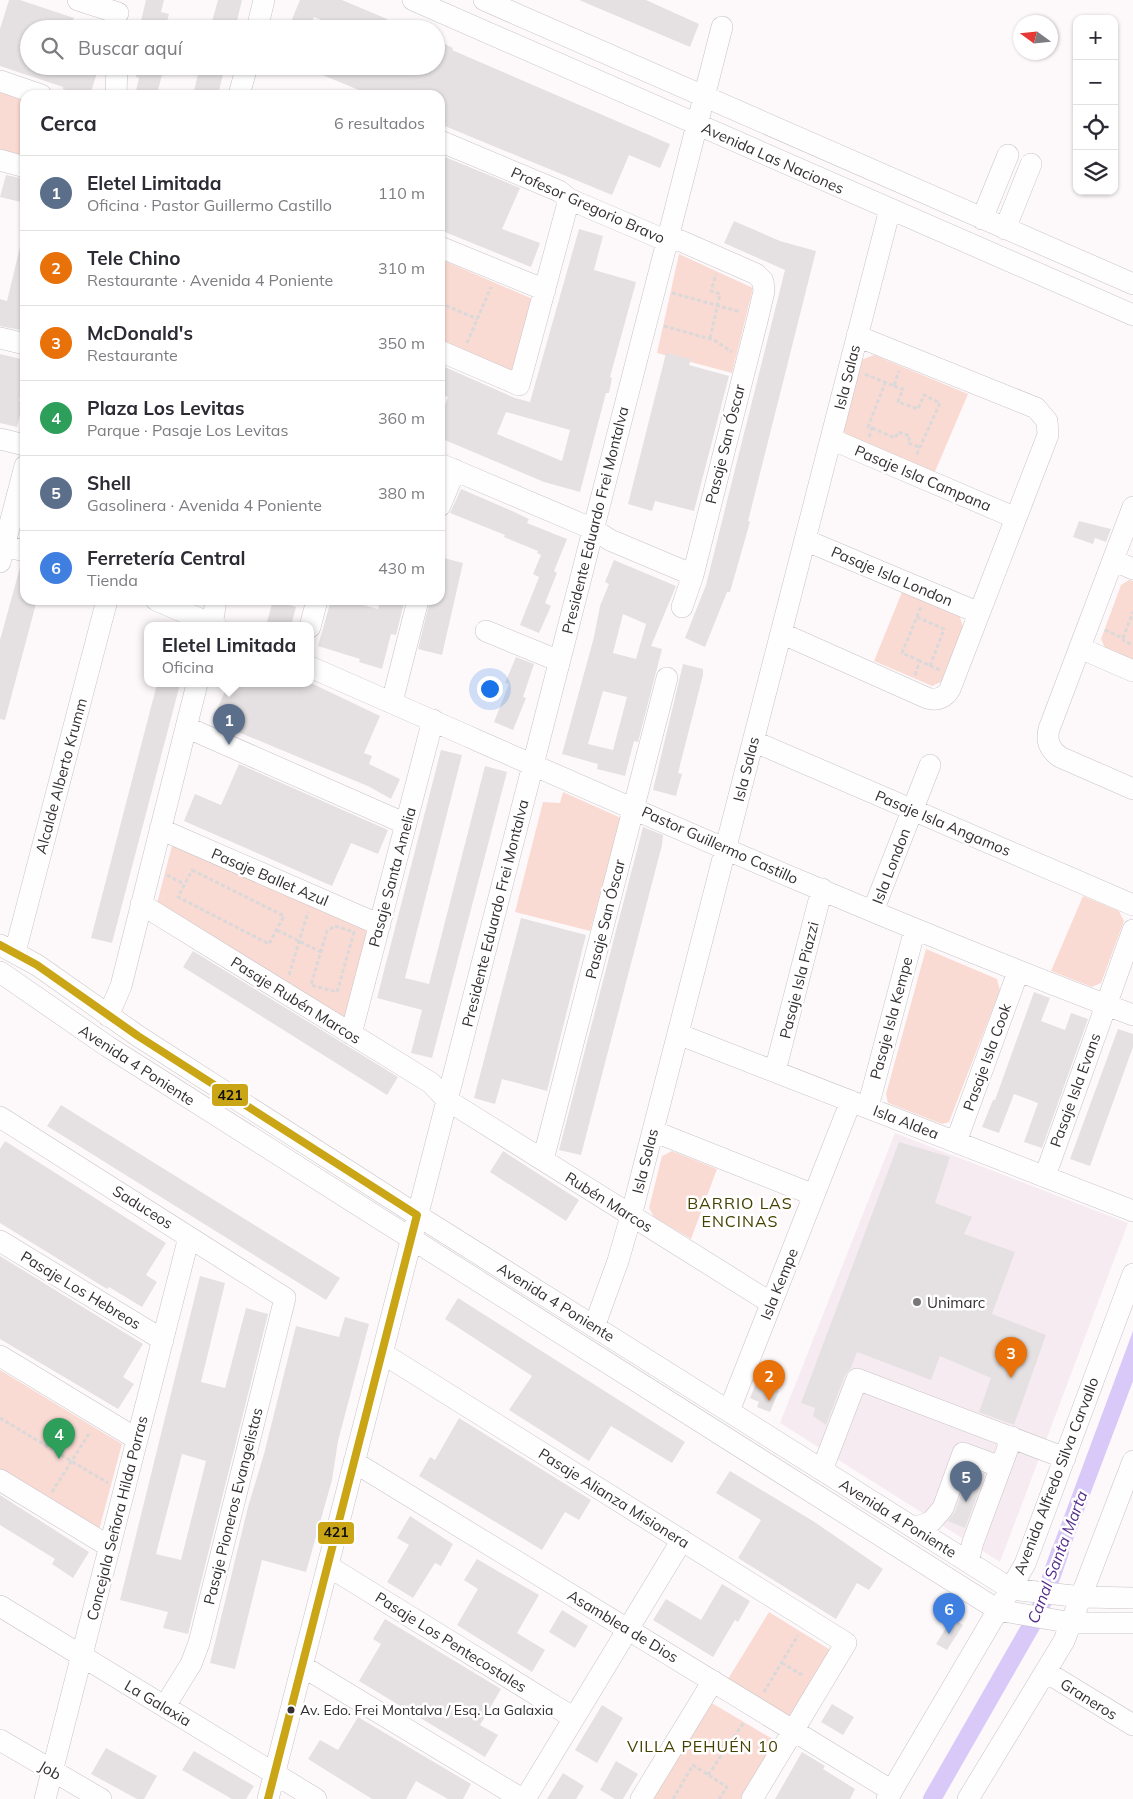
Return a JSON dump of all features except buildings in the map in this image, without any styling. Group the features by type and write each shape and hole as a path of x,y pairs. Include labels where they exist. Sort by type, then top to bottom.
{"street":[{"path":"78,0 119,14"},
{"path":"259,20 264,0"},
{"name":"Avenida Las Naciones","path":"413,0 1133,315"},
{"name":"Avenida Las Naciones","path":"484,0 1133,284"},
{"name":"Presidente Eduardo Frei Montalva","path":"268,1799 722,27"},
{"path":"116,90 117,75"},
{"path":"240,90 245,75"},
{"path":"0,81 26,90"},
{"name":"Profesor Gregorio Bravo","path":"445,142 559,191 569,199 667,241 681,241 720,258 756,274 763,281"},
{"path":"982,219 1008,156"},
{"path":"0,160 20,165"},
{"path":"1005,229 1031,164"},
{"path":"445,354 519,385 569,199"},
{"name":"Isla Salas","path":"594,1327 632,1216 890,209"},
{"path":"445,249 544,290"},
{"name":"Pasaje San Óscar","path":"682,607 692,575 758,317 764,291 763,281"},
{"path":"781,634 927,698 936,700 945,696 950,689 1048,435 1044,416 1028,405 858,336"},
{"path":"0,338 20,343"},
{"path":"0,439 20,444"},
{"name":"Pasaje Isla Campana","path":"831,439 1016,518"},
{"path":"445,482 448,467 593,529 610,540 692,575"},
{"path":"20,484 1,551 20,551"},
{"path":"1133,507 1050,729 1050,745 1060,756 1133,789"},
{"name":"Pasaje Isla London","path":"805,540 979,613"},
{"path":"1113,560 1133,569"},
{"name":"Alcalde Alberto Krumm","path":"7,949 106,605"},
{"path":"167,605 204,622"},
{"path":"213,622 215,605"},
{"path":"311,622 316,605"},
{"path":"392,702 417,605"},
{"path":"486,631 559,661"},
{"path":"1080,648 1133,671"},
{"name":"Pastor Guillermo Castillo","path":"314,669 915,929 1018,972 1133,1015"},
{"name":"Pasaje San Óscar","path":"542,1160 667,678"},
{"path":"108,1016 121,986 196,687"},
{"name":"Pasaje Santa Amelia","path":"351,1034 433,720"},
{"path":"186,727 406,824"},
{"name":"Pasaje Isla Angamos","path":"753,741 1133,905"},
{"name":"Isla London","path":"873,911 930,765"},
{"name":"Pasaje Ballet Azul","path":"160,829 380,925"},
{"name":"Pasaje Isla Piazzi","path":"776,1071 822,889"},
{"name":"Pasaje Rubén Marcos","path":"141,904 431,1083 447,1100"},
{"name":"Pasaje Isla Kempe","path":"859,1104 915,929"},
{"name":"Pasaje Isla Evans","path":"1045,1176 1133,930"},
{"name":"Avenida 4 Poniente","path":"7,949 36,965 108,1016 417,1215 968,1562 1018,1590 1073,1597 1133,1598"},
{"name":"Pasaje Isla Cook","path":"956,1142 1018,972"},
{"name":"Avenida 4 Poniente","path":"1,978 411,1240 1008,1612 1063,1622 1133,1623"},
{"name":"Isla Aldea","path":"678,1034 1133,1210"},
{"name":"Rubén Marcos","path":"447,1100 771,1303"},
{"name":"Isla Kempe","path":"729,1411 814,1195 859,1104"},
{"name":"Saduceos","path":"0,1117 285,1298"},
{"path":"653,1131 814,1195"},
{"name":"Concejala Señora Hilda Porras","path":"46,1799 189,1237"},
{"name":"Pasaje Los Hebreos","path":"0,1241 162,1340"},
{"name":"Avenida Alfredo Silva Carvallo","path":"889,1795 1008,1612 1018,1590 1133,1274"},
{"name":"Pasaje Pioneros Evangelistas","path":"165,1706 191,1664 199,1643 285,1298"},
{"name":"Pasaje Alianza Misionera","path":"382,1353 846,1643 820,1686"},
{"path":"0,1356 137,1439"},
{"path":"822,1470 858,1379 1065,1458"},
{"path":"968,1562 973,1542 1012,1437"},
{"path":"914,1528 931,1522 943,1508 963,1453 1002,1467"},
{"name":"Asamblea de Dios","path":"354,1462 713,1681 758,1701 793,1730 889,1795"},
{"path":"968,1799 1046,1672 1073,1597 1132,1467"},
{"path":"0,1480 110,1547"},
{"path":"302,1666 523,1799 682,1540"},
{"name":"Pasaje Los Pentecostales","path":"328,1566 574,1718"},
{"name":"La Galaxia","path":"0,1606 316,1799"},
{"name":"Graneros","path":"1046,1672 1133,1726"},
{"path":"641,1799 713,1681"},
{"path":"752,1799 820,1686"},
{"name":"Job","path":"0,1740 101,1799"}],"path":[{"path":"710,338 720,294 711,291 720,258"},
{"path":"461,360 497,270"},
{"path":"655,289 758,317"},
{"path":"445,305 477,319"},
{"path":"646,322 710,338 746,362"},
{"path":"894,386 905,355"},
{"path":"850,365 858,371 903,389 898,402 918,409 924,394 940,403 919,447 913,466"},
{"path":"886,383 868,427 895,438 898,432 910,436 908,443 919,447"},
{"path":"866,447 872,428"},
{"path":"924,602 902,653 945,672"},
{"path":"1123,638 1133,612"},
{"path":"917,617 944,629 930,666"},
{"path":"1104,630 1123,638 1124,641 1133,645"},
{"path":"913,678 920,661"},
{"path":"192,870 284,916 277,930 269,944 178,897 192,870"},
{"path":"283,992 314,895"},
{"path":"335,926 354,932 337,992 311,985 321,952 327,931 335,926"},
{"path":"277,930 321,952"},
{"path":"42,1506 100,1417"},
{"path":"0,1418 124,1493"},
{"path":"708,1775 758,1701 808,1619"},
{"path":"782,1663 820,1686"},
{"path":"673,1799 694,1765 727,1787 720,1799"}],"shaded area":[{"path":"0,90 20,96 20,160 0,155"},
{"path":"679,254 753,288 732,373 657,353"},
{"path":"445,261 535,300 514,376 445,346"},
{"path":"874,355 968,394 934,474 849,439 843,430 861,360"},
{"path":"1129,580 1133,581 1133,661 1105,648 1101,639 1121,585"},
{"path":"902,592 960,617 963,627 941,682 932,686 874,661"},
{"path":"563,792 621,818 590,931 515,912 543,802 560,803"},
{"path":"173,842 368,929 347,1020 157,903"},
{"path":"1083,896 1119,911 1124,921 1101,983 1092,987 1051,971"},
{"path":"926,949 997,979 1000,990 949,1122 942,1124 888,1103 886,1094"},
{"path":"895,1133 1128,1223 1000,1562 780,1423"},
{"path":"672,1151 717,1169 691,1239 654,1217 649,1208 662,1156"},
{"path":"0,1370 122,1444 98,1534 0,1475"},
{"path":"769,1612 832,1651 790,1718 728,1679"},
{"path":"710,1702 776,1741 741,1799 650,1799"}],"water":[{"path":"1133,1331 1133,1381 1060,1574 1043,1573"}],"waterway":[{"name":"Canal Santa Marta","path":"932,1799 1039,1612 1060,1552"}],"transit line":[{"name":"421","path":"0,945 37,965 138,1036 417,1215 268,1799"}],"place":[{"name":"Eletel Limitada","path":"229,745"},
{"name":"Unimarc","path":"917,1302"},
{"name":"McDonald's","path":"1011,1378"},
{"name":"Tele Chino","path":"769,1401"},
{"name":"Plaza Los Levitas","path":"59,1459"},
{"name":"Shell","path":"966,1502"},
{"name":"Ferretería Central","path":"949,1634"},
{"name":"Av. Edo. Frei Montalva / Esq. La Galaxia","path":"291,1710"}],"district":[{"name":"BARRIO LAS ENCINAS","path":"740,1212"},
{"name":"VILLA PEHUÉN 10","path":"703,1746"}]}
